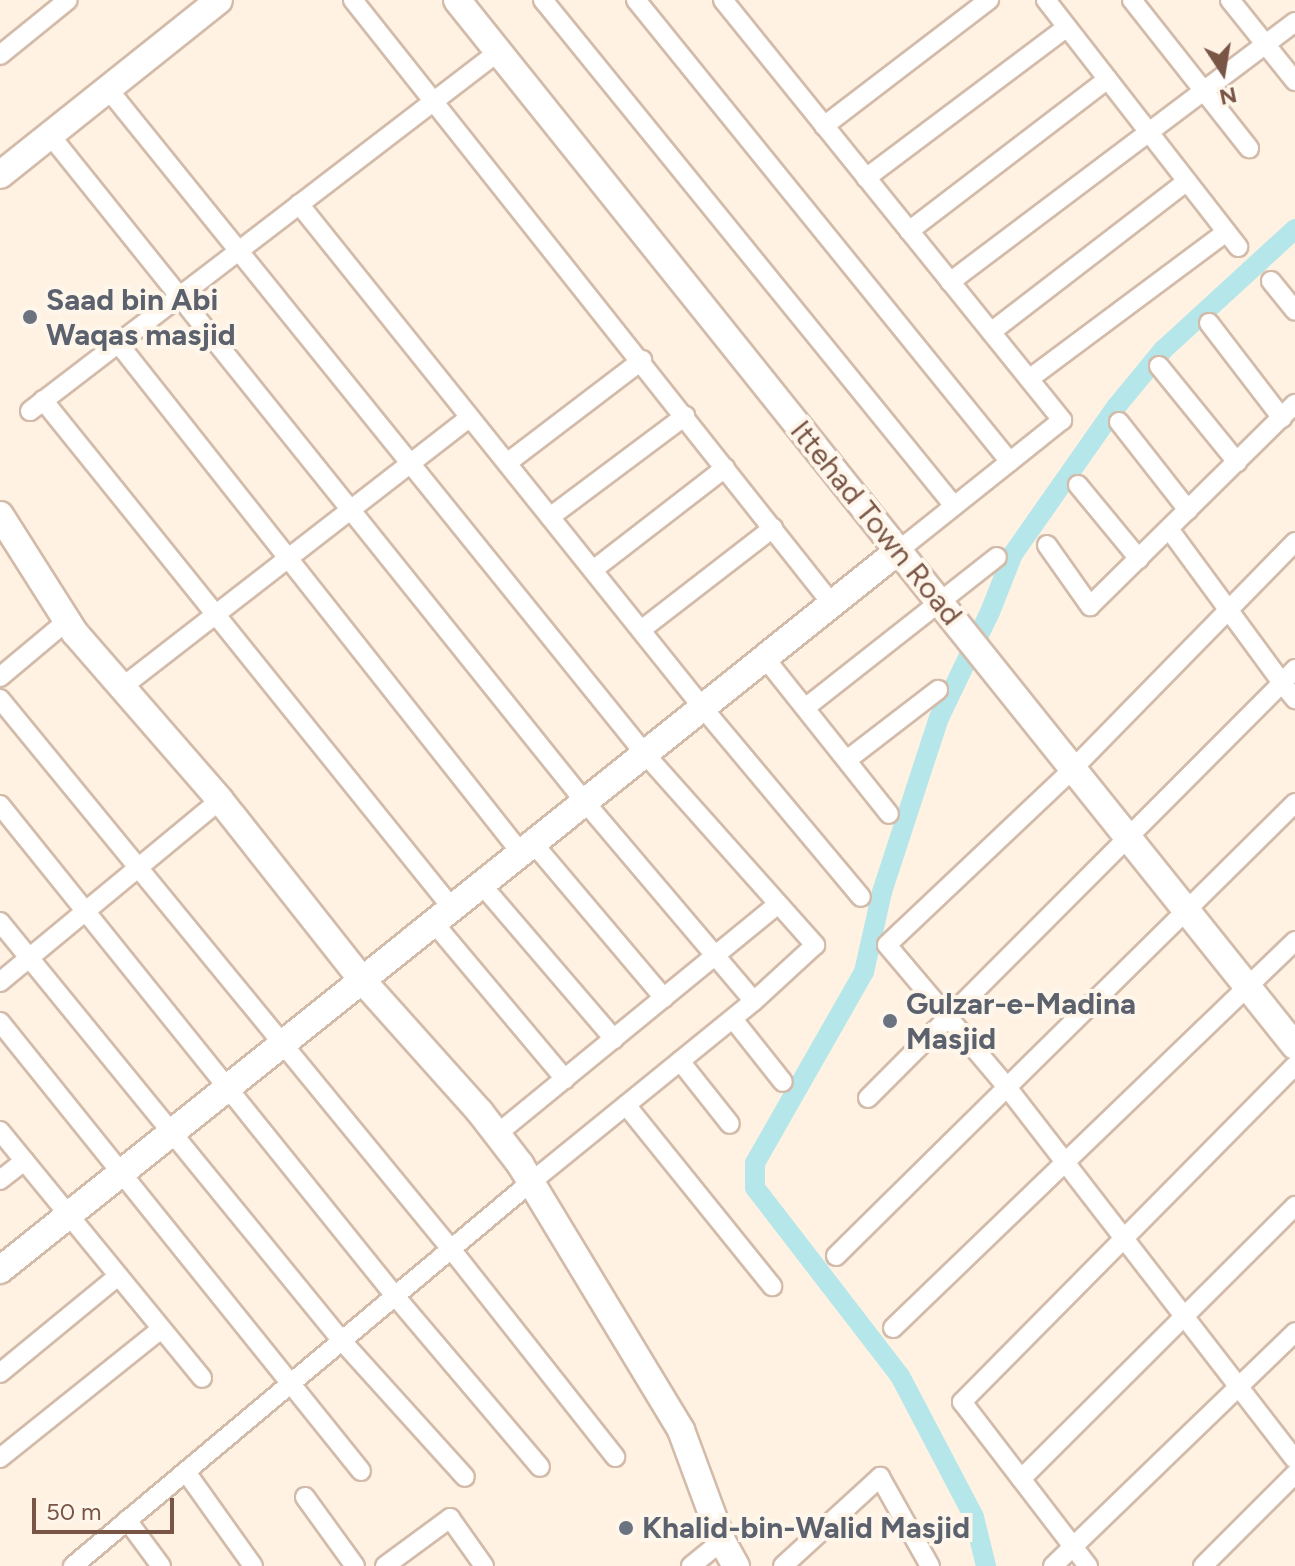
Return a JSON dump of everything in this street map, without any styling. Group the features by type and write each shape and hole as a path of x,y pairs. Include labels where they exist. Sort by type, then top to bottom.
{"street":[{"path":"3,46 66,0"},
{"path":"0,175 219,0"},
{"path":"353,0 642,360 832,604"},
{"name":"Ittehad Town Road","path":"457,0 1295,1046"},
{"path":"543,0 954,506"},
{"path":"636,0 1010,462"},
{"path":"0,1270 1062,420 723,0"},
{"path":"824,126 989,0"},
{"path":"1046,0 1238,247"},
{"path":"1132,0 1249,148"},
{"path":"1230,0 1295,81"},
{"path":"950,282 1268,46 1295,22"},
{"path":"866,178 1067,27"},
{"path":"498,52 36,406 215,615 565,1079"},
{"path":"909,231 1108,79"},
{"path":"74,1566 531,1182 733,1019 815,945 645,754 108,89"},
{"path":"50,135 585,802 754,1001"},
{"path":"991,332 1187,181"},
{"path":"299,204 703,708 861,897"},
{"path":"1029,379 1226,232"},
{"path":"1271,281 1295,311"},
{"path":"1047,545 1090,606 1288,411 1209,323"},
{"path":"118,343 288,558 527,848 664,998"},
{"path":"507,463 642,360"},
{"path":"1159,366 1237,462"},
{"path":"550,517 685,416"},
{"path":"122,687 470,417"},
{"path":"1119,422 1188,510"},
{"path":"593,570 725,468"},
{"path":"1078,485 1139,559"},
{"path":"0,515 67,621 220,800 362,980 497,1134 531,1182 681,1430 722,1541 736,1566"},
{"path":"641,630 773,528"},
{"path":"1169,529 1228,610 1288,676 1295,699"},
{"path":"1295,542 1073,769 887,945 1007,1087 1295,1459"},
{"path":"805,708 944,608 997,557"},
{"path":"0,677 67,621"},
{"path":"765,658 889,814"},
{"path":"868,1098 1288,676"},
{"path":"847,760 938,690"},
{"path":"0,699 451,1249 615,1457"},
{"path":"0,982 220,800"},
{"path":"836,1256 1295,803"},
{"path":"0,805 395,1296 540,1467"},
{"path":"482,885 614,1039"},
{"path":"497,1134 777,905"},
{"path":"0,922 342,1341 465,1477"},
{"path":"893,1328 1295,941"},
{"path":"733,1019 783,1082"},
{"path":"0,1022 123,1171 361,1471"},
{"path":"680,1061 730,1124"},
{"path":"1088,1566 962,1402 1295,1066"},
{"path":"626,1105 772,1286"},
{"path":"0,1131 202,1378"},
{"path":"0,1180 24,1161"},
{"path":"1021,1479 1295,1206"},
{"path":"0,1373 118,1276"},
{"path":"0,1458 161,1329"},
{"path":"1053,1566 1295,1332"},
{"path":"186,1472 253,1566"},
{"path":"1203,1566 1295,1474"},
{"path":"783,1566 880,1477 930,1566"},
{"path":"305,1497 355,1566"},
{"path":"385,1566 450,1518 484,1566"},
{"path":"127,1520 161,1566"},
{"path":"691,1566 722,1541"}],"waterway":[{"path":"986,1566 974,1517 900,1376 755,1188 755,1163 864,972 882,892 939,718 990,612 1013,554 1116,407 1163,350 1295,229"}],"place":[{"name":"Saad bin Abi Waqas masjid","path":"30,317"},
{"name":"Gulzar-e-Madina Masjid","path":"890,1021"},
{"name":"Khalid-bin-Walid Masjid","path":"626,1528"}]}
